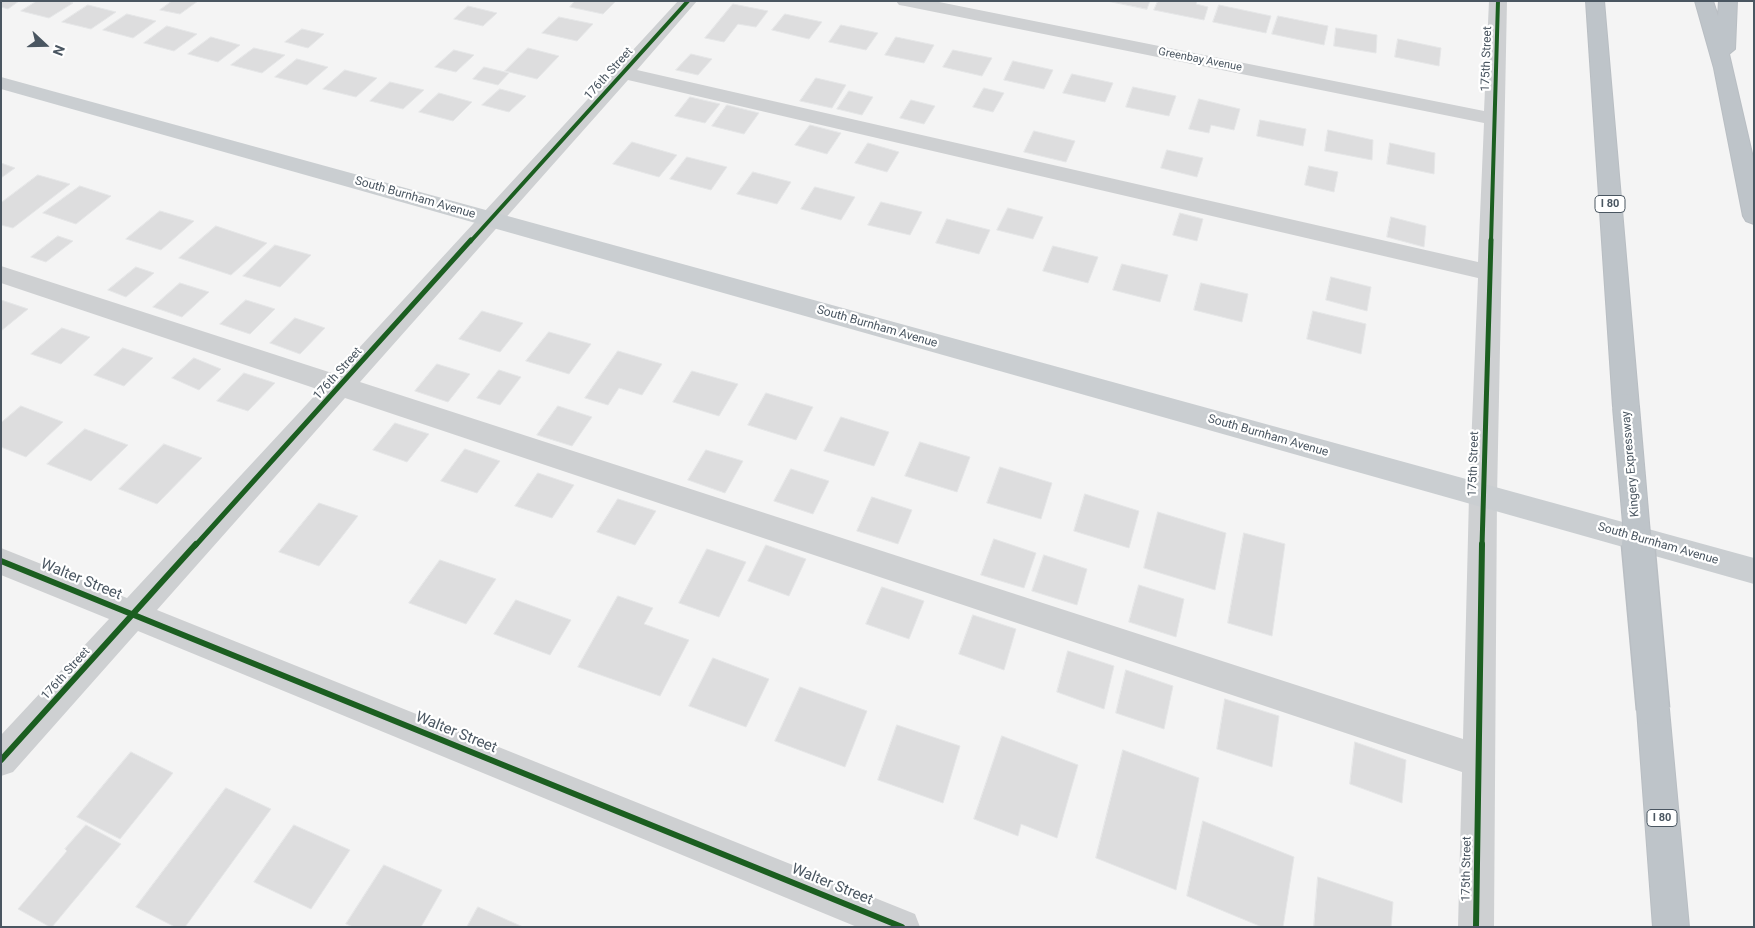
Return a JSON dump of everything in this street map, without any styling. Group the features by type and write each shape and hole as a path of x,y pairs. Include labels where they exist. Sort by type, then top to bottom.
{"highway":[{"name":"Kingery Expressway","path":"1595,1 1626,407 1671,927"},
{"path":"1704,1 1724,68 1754,216"},
{"path":"1724,68 1728,1"}],"main road":[{"name":"South Burnham Avenue","path":"1,83 1754,571"}],"street":[{"name":"176th Street","path":"1,760 688,1"},
{"name":"Greenbay Avenue","path":"905,1 1495,119"},
{"name":"175th Street","path":"1476,927 1483,496 1498,1"},
{"path":"624,73 1490,273"},
{"path":"1,274 1478,761"},
{"name":"Walter Street","path":"1,562 902,927"}],"building":[{"path":"1,1 19,1 8,9 1,7"},
{"path":"37,1 68,1 73,3 49,18 21,11"},
{"path":"172,1 198,1 180,14 160,10"},
{"path":"575,1 616,1 603,14 570,7"},
{"path":"1107,1 1150,1 1147,9"},
{"path":"1158,1 1197,1 1196,4 1208,7 1204,20 1154,10"},
{"path":"733,4 768,11 756,27 738,24 724,42 705,38"},
{"path":"88,5 116,12 91,29 62,22"},
{"path":"1219,5 1271,16 1266,33 1213,22"},
{"path":"468,6 497,13 483,26 454,19"},
{"path":"127,14 156,21 133,38 103,30"},
{"path":"785,14 822,22 809,39 772,30"},
{"path":"1278,16 1328,26 1324,45 1272,34"},
{"path":"559,17 593,24 577,41 542,33"},
{"path":"841,25 878,33 866,50 829,42"},
{"path":"167,26 197,34 174,51 144,43"},
{"path":"1336,28 1377,35 1376,53 1334,46"},
{"path":"302,29 324,34 308,48 285,42"},
{"path":"211,37 240,45 218,62 188,54"},
{"path":"896,37 934,45 924,63 885,55"},
{"path":"1398,39 1441,48 1439,66 1395,57"},
{"path":"254,48 285,55 262,73 231,65"},
{"path":"528,48 559,56 537,79 505,71"},
{"path":"454,50 474,55 456,72 435,67"},
{"path":"953,50 992,58 982,76 943,67"},
{"path":"691,54 712,59 698,75 676,70"},
{"path":"297,59 328,67 307,85 275,77"},
{"path":"1013,61 1053,70 1044,89 1004,80"},
{"path":"484,67 509,73 498,85 473,79"},
{"path":"345,70 377,78 356,97 323,89"},
{"path":"1072,74 1113,83 1105,102 1063,93"},
{"path":"816,78 846,85 832,108 800,101"},
{"path":"390,82 424,90 403,109 370,101"},
{"path":"1133,87 1176,96 1169,116 1126,107"},
{"path":"984,88 1004,93 993,112 973,107"},
{"path":"500,89 526,96 509,112 482,105"},
{"path":"849,91 873,97 862,115 837,109"},
{"path":"439,93 472,102 453,121 419,112"},
{"path":"690,97 720,104 705,123 675,116"},
{"path":"1199,99 1240,109 1234,130 1211,125 1209,133 1189,129"},
{"path":"911,100 935,106 924,124 900,118"},
{"path":"727,105 759,113 744,134 712,126"},
{"path":"1260,120 1306,129 1303,146 1257,136"},
{"path":"810,125 841,133 827,154 795,145"},
{"path":"1328,130 1373,140 1372,160 1325,151"},
{"path":"1034,131 1075,141 1066,162 1024,152"},
{"path":"632,142 677,155 659,177 613,164"},
{"path":"868,143 899,152 887,172 855,163"},
{"path":"1390,143 1435,153 1434,174 1387,164"},
{"path":"1167,150 1203,158 1197,177 1161,168"},
{"path":"687,157 727,167 711,190 670,179"},
{"path":"1,163 15,168 1,178"},
{"path":"1309,166 1338,172 1334,192 1305,185"},
{"path":"753,172 791,182 777,204 737,194"},
{"path":"38,175 70,184 13,228 1,225 1,203"},
{"path":"80,186 111,196 76,224 43,213"},
{"path":"815,187 855,197 841,220 801,209"},
{"path":"881,202 922,212 910,235 868,225"},
{"path":"1008,208 1043,217 1033,239 997,230"},
{"path":"160,211 194,221 161,250 126,239"},
{"path":"1180,213 1203,219 1197,241 1173,235"},
{"path":"1391,217 1426,226 1424,247 1387,237"},
{"path":"947,219 990,230 979,254 936,243"},
{"path":"216,226 267,243 231,275 179,258"},
{"path":"58,236 73,241 46,262 31,257"},
{"path":"275,245 311,255 280,287 243,276"},
{"path":"1053,246 1098,257 1088,283 1043,271"},
{"path":"1122,264 1168,275 1160,302 1113,290"},
{"path":"136,267 154,273 126,297 108,290"},
{"path":"1331,277 1371,287 1367,311 1326,300"},
{"path":"180,283 209,292 182,317 153,307"},
{"path":"1201,283 1248,294 1242,322 1194,310"},
{"path":"1,300 28,309 1,331"},
{"path":"246,300 275,309 250,334 220,324"},
{"path":"482,311 523,323 500,352 459,339"},
{"path":"1313,311 1366,324 1361,354 1307,339"},
{"path":"295,318 325,328 300,354 270,343"},
{"path":"62,328 90,337 61,364 31,354"},
{"path":"549,332 591,344 569,374 526,361"},
{"path":"123,348 153,358 124,386 94,375"},
{"path":"618,351 662,364 642,395 619,388 608,405 585,398"},
{"path":"194,358 221,369 199,390 172,378"},
{"path":"437,364 470,374 448,402 415,391"},
{"path":"499,370 521,377 500,405 477,398"},
{"path":"692,371 738,384 719,416 673,402"},
{"path":"244,373 275,383 248,411 217,401"},
{"path":"766,393 813,407 796,440 748,425"},
{"path":"21,406 63,422 26,457 1,447 1,423"},
{"path":"558,406 592,417 572,446 537,435"},
{"path":"841,417 889,432 874,466 824,451"},
{"path":"395,423 429,434 407,462 373,450"},
{"path":"85,429 128,445 91,481 47,464"},
{"path":"920,442 970,457 957,492 905,476"},
{"path":"164,444 202,458 157,504 119,489"},
{"path":"465,449 500,461 477,493 441,481"},
{"path":"706,450 743,461 725,493 688,480"},
{"path":"1000,467 1052,483 1041,519 987,503"},
{"path":"791,469 829,481 813,514 774,501"},
{"path":"538,473 574,485 552,518 515,506"},
{"path":"1085,494 1139,511 1129,548 1074,531"},
{"path":"872,497 912,510 898,544 857,531"},
{"path":"618,499 656,511 635,545 597,532"},
{"path":"319,503 358,516 319,566 279,552"},
{"path":"1158,512 1226,533 1215,590 1144,568"},
{"path":"1244,533 1285,544 1272,636 1228,623"},
{"path":"994,539 1036,553 1024,588 981,575"},
{"path":"766,545 806,559 789,596 748,581"},
{"path":"707,549 746,562 719,617 679,603"},
{"path":"1044,555 1087,569 1077,605 1032,591"},
{"path":"440,560 496,579 466,624 409,603"},
{"path":"1139,585 1184,599 1176,637 1129,622"},
{"path":"882,587 924,601 909,639 866,624"},
{"path":"618,596 653,608 644,624 689,640 660,696 578,667"},
{"path":"516,600 571,620 550,655 494,634"},
{"path":"973,615 1016,629 1004,670 959,654"},
{"path":"1068,651 1114,666 1104,709 1057,692"},
{"path":"713,658 769,679 746,727 689,706"},
{"path":"1126,670 1173,686 1164,729 1116,713"},
{"path":"800,687 867,711 845,767 775,741"},
{"path":"1225,699 1279,716 1272,767 1217,749"},
{"path":"897,725 960,746 943,803 878,780"},
{"path":"1002,736 1078,765 1057,838 1021,824 1018,836 974,819"},
{"path":"1355,742 1406,760 1402,803 1350,784"},
{"path":"1123,750 1199,778 1176,890 1096,858"},
{"path":"131,752 173,773 120,839 77,817"},
{"path":"226,788 271,809 185,927 175,927 136,907"},
{"path":"1203,821 1294,857 1283,927 1262,927 1187,896"},
{"path":"86,825 121,844 52,927 50,927 18,909 67,851 65,849"},
{"path":"294,825 350,850 311,909 254,882"},
{"path":"384,865 442,890 421,927 353,927 346,924"},
{"path":"1318,877 1393,902 1391,927 1314,927"},
{"path":"478,907 523,927 467,927"}],"cycle path":[{"path":"1,760 688,1"},
{"path":"1476,927 1483,496 1498,1"},
{"path":"1,561 902,927"}]}
